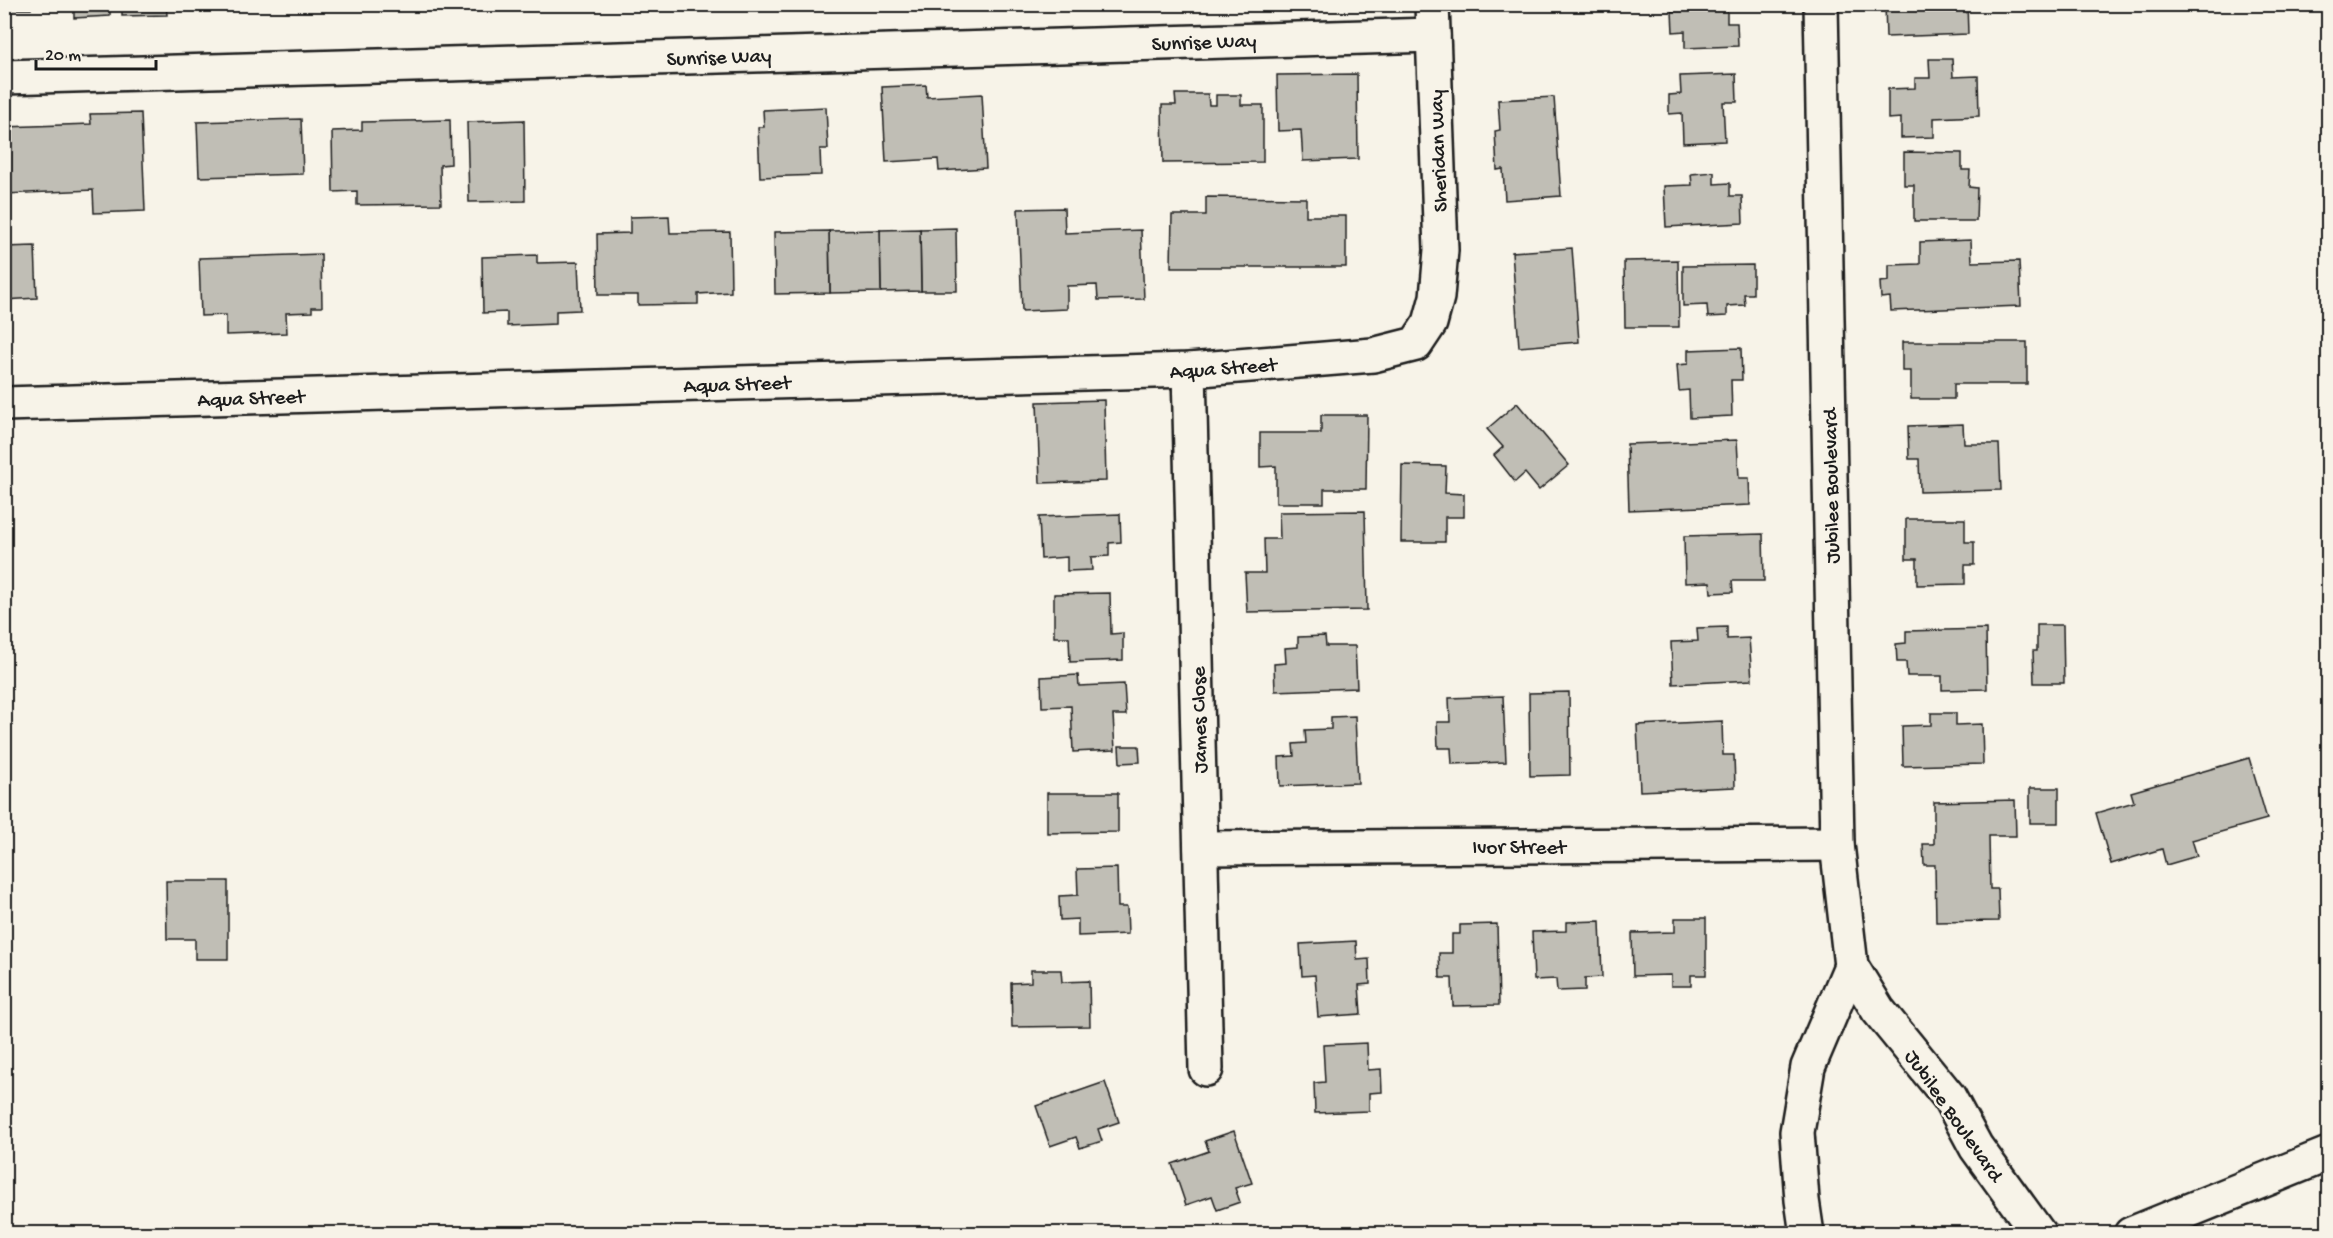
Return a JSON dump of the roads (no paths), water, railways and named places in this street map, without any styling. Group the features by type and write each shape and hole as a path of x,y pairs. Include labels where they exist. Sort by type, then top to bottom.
{"street":[{"name":"Jubilee Boulevard","path":"1821,4 1837,844 1851,966 1878,1010 1949,1097 1976,1147 2039,1233"},
{"name":"Sunrise Way","path":"4,77 1432,20"},
{"name":"Sheridan Way","path":"1432,20 1442,250 1437,297"},
{"name":"Aqua Street","path":"4,404 1190,370 1373,355 1416,344 1430,323 1437,297"},
{"name":"James Close","path":"1190,370 1206,1069"},
{"name":"Ivor Street","path":"1202,848 1837,844"},
{"name":"Jubilee Boulevard","path":"1807,1233 1797,1132 1808,1067 1851,966"},
{"path":"2131,1233 2328,1155"}]}
